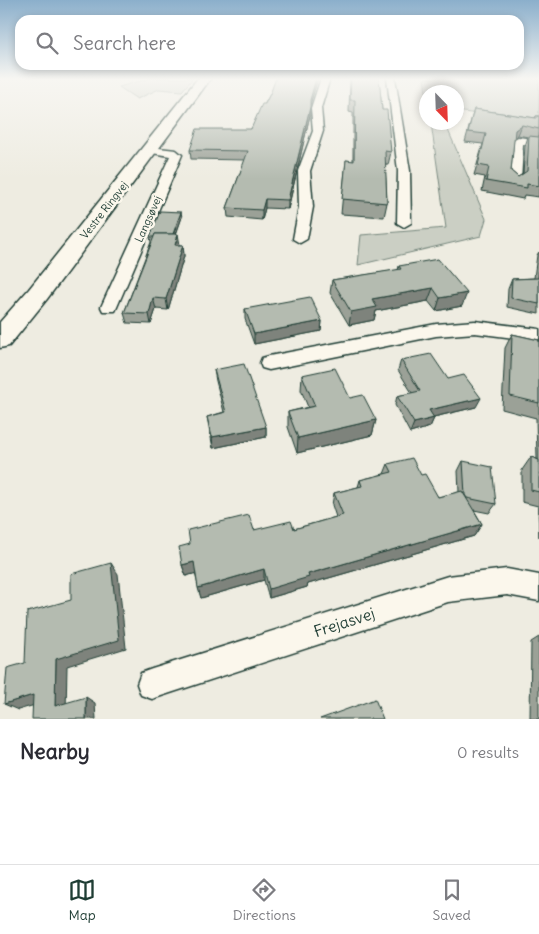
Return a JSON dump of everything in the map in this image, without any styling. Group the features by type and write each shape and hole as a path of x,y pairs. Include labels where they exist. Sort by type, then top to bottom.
{"main road":[{"name":"Vestre Ringvej","path":"0,339 38,294 179,112"}],"street":[{"path":"300,239 306,207 304,171 318,131 318,112"},
{"path":"396,112 404,171 404,223"},
{"path":"515,182 518,140 539,143"},
{"name":"Langsøvej","path":"109,307 176,155 172,152 150,150"},
{"path":"269,363 436,330 475,327 512,330 539,335"},
{"name":"Frejasvej","path":"152,684 448,589 507,582 539,588"}],"shaded area":[{"path":"464,112 464,112 539,112 539,123"},
{"path":"432,130 448,130 486,219 481,236 358,265 361,235 446,228"}],"building":[{"path":"259,112 309,112 288,200 265,199 262,210 227,208 248,151 190,150 197,129 251,129"},
{"path":"355,112 387,112 391,152 385,151 387,203 342,199 346,160 354,161"},
{"path":"473,112 492,112 536,118 536,116 539,116 539,129 522,125 515,130 511,171 518,177 527,171 529,136 539,137 539,186 527,184 527,188 486,181 489,167 478,165 486,134 468,132"},
{"path":"160,211 181,212 173,234 155,234 154,237 150,237"},
{"path":"155,234 178,234 175,245 183,245 166,299 153,298 149,314 124,313"},
{"path":"438,259 467,293 440,298 433,288 372,299 377,307 351,312 332,280 401,269 399,266"},
{"path":"539,268 539,304 511,298 512,279 538,278"},
{"path":"310,297 322,321 254,334 245,309"},
{"path":"512,334 539,340 539,403 510,396"},
{"path":"431,354 448,379 464,375 481,398 429,410 434,418 414,423 397,396 420,391 401,360"},
{"path":"244,364 266,427 212,437 207,417 226,412 214,370"},
{"path":"335,368 350,398 363,395 376,420 298,438 288,412 315,406 302,375"},
{"path":"531,457 539,460 539,492 531,490"},
{"path":"412,458 421,475 425,474 438,497 462,491 482,524 308,574 309,577 269,589 264,569 198,588 194,562 182,565 179,547 190,544 188,530 249,515 254,530 291,521 294,529 343,515 334,493 362,486 360,480 392,472 388,464"},
{"path":"463,461 492,467 496,504 467,498 465,495"},
{"path":"111,563 119,640 56,659 55,706 86,697 86,719 32,719 33,695 4,704 7,668 25,663 27,612 71,600 71,574"},
{"path":"375,699 383,719 320,719"}]}
